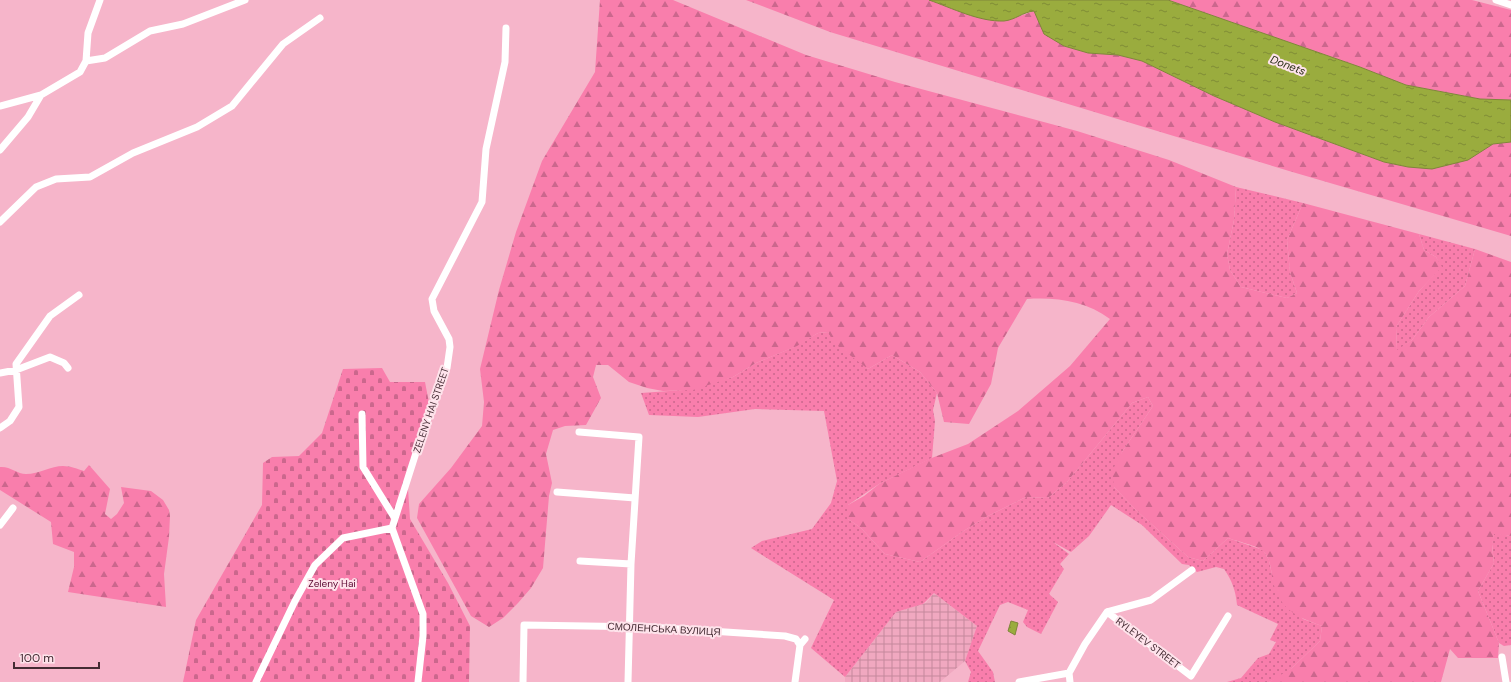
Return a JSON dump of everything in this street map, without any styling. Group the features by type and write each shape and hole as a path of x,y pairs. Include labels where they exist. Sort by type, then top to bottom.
{"street":[{"path":"0,106 41,96 80,72 86,61 88,32 100,0"},
{"path":"86,61 105,58 150,31 183,24 245,0"},
{"path":"1496,0 1511,5"},
{"path":"0,222 36,187 56,180 90,177 133,153 197,127 232,106 283,44 320,18"},
{"name":"ZELENY HAI STREET","path":"418,682 423,636 422,614 392,528 394,517 447,368 450,347 449,339 434,311 432,299 482,202 486,149 505,62 506,28"},
{"path":"0,150 28,117 41,96"},
{"path":"0,428 10,421 19,407 16,364 50,316 79,295"},
{"path":"0,373 16,370 50,357 64,363 68,368"},
{"path":"362,414 363,468 394,517"},
{"path":"579,432 639,437 631,564 628,682"},
{"path":"557,492 634,498"},
{"path":"0,525 13,508"},
{"path":"256,682 295,601 315,565 343,538 392,528"},
{"path":"580,561 631,564"},
{"name":"RYLEYEV STREET","path":"1069,673 1085,644 1107,612 1152,600 1192,570"},
{"name":"RYLEYEV STREET","path":"1107,612 1191,676 1228,616"},
{"name":"СМОЛЕНСЬКА ВУЛИЦЯ","path":"523,682 524,625 630,626 785,636 796,639 800,645"},
{"path":"795,682 800,645 805,639"},
{"path":"1502,657 1506,682"},
{"path":"1019,682 1069,673 1070,682"}],"shaded area":[{"path":"934,593 977,626 965,661 940,682 845,682 845,677 896,612 926,603"}],"green space":[{"path":"600,0 673,0 806,55 895,82 1077,131 1169,160 1236,187 1234,220 1227,254 1230,270 1241,287 1287,298 1297,293 1290,272 1287,240 1303,203 1419,234 1424,250 1436,257 1442,267 1419,291 1396,327 1397,350 1412,340 1429,317 1465,286 1475,249 1511,262 1511,536 1494,534 1492,546 1494,563 1478,591 1499,643 1498,658 1458,658 1450,649 1441,682 1269,682 1292,668 1320,641 1322,626 1296,615 1283,604 1275,588 1269,560 1263,551 1252,545 1228,538 1203,561 1188,557 1137,511 1114,487 1112,471 1122,452 1153,406 1148,397 1132,403 1067,482 1048,498 1026,497 986,517 920,562 885,554 861,528 848,519 848,505 864,496 879,484 929,459 968,444 1018,411 1070,366 1110,319 1081,304 1049,299 1027,299 998,348 991,384 969,424 944,422 937,393 920,372 892,355 868,369 834,343 828,332 818,333 797,346 756,363 733,377 693,390 663,391 647,388 629,382 608,365 596,365 593,377 601,398 586,425 565,426 553,430 546,454 552,483 549,496 543,568 531,588 503,618 489,627 471,616 417,518 419,504 451,468 482,426 484,402 480,369 499,290 516,232 542,161 595,72"},
{"path":"746,0 929,0 978,17 1020,16 1034,11 1064,46 1088,53 1118,55 1142,61 1214,96 1275,122 1384,162 1408,167 1485,149 1493,144 1511,142 1511,236 1289,171 830,32"},
{"path":"1168,0 1472,0 1511,10 1511,100 1480,99 1406,85 1360,67"},
{"path":"1236,187 1303,203 1287,240 1290,272 1297,293 1287,298 1241,287 1230,270 1227,254 1234,220"},
{"path":"1419,234 1475,249 1465,286 1429,317 1412,340 1397,351 1396,327 1419,291 1441,267 1436,257 1424,250"},
{"path":"828,332 868,369 892,355 920,372 937,393 933,410 935,421 932,458 879,484 848,505 848,519 861,528 885,554 920,562 986,517 1026,497 1048,498 1067,482 1132,403 1148,397 1153,406 1122,452 1114,487 1137,511 1188,557 1203,561 1228,538 1263,550 1269,560 1273,580 1303,619 1322,626 1320,641 1292,668 1280,677 1269,682 1227,682 1241,678 1258,658 1269,654 1276,642 1270,640 1278,624 1237,605 1233,586 1224,569 1216,567 1197,572 1189,565 1182,564 1142,525 1111,505 1089,536 1071,552 1053,542 1069,554 1060,564 1064,569 1049,594 1058,602 1041,634 1027,627 1023,622 1028,610 1008,602 1000,605 978,651 993,672 995,682 968,682 971,672 965,661 977,626 934,593 923,604 896,612 845,677 811,648 834,600 751,548 762,541 812,529 831,503 837,481 824,411 755,409 698,417 649,415 641,393 683,390 733,377 756,363 794,347 818,333"},
{"name":"Zeleny Hai","path":"382,368 390,382 425,382 430,408 407,473 410,519 448,583 470,626 469,682 183,682 196,620 262,505 263,463 272,457 299,456 322,433 343,369"},
{"path":"89,465 110,489 105,514 111,519 117,514 124,503 121,487 151,491 163,500 169,510 169,537 164,574 166,607 68,592 74,567 74,552 53,544 51,522 0,490 0,467 26,474 63,466 84,471"},
{"path":"1494,533 1511,536 1511,645 1504,646 1499,643 1478,591 1494,563 1492,544"}],"water":[{"name":"Donets","path":"929,0 1168,0 1360,67 1406,85 1480,99 1511,100 1511,142 1493,144 1468,160 1432,169 1408,167 1384,162 1275,122 1214,96 1142,61 1118,55 1088,53 1064,46 1044,34 1034,11 1012,19 995,21 975,17"},
{"path":"1011,621 1018,623 1015,635 1008,631"}]}
